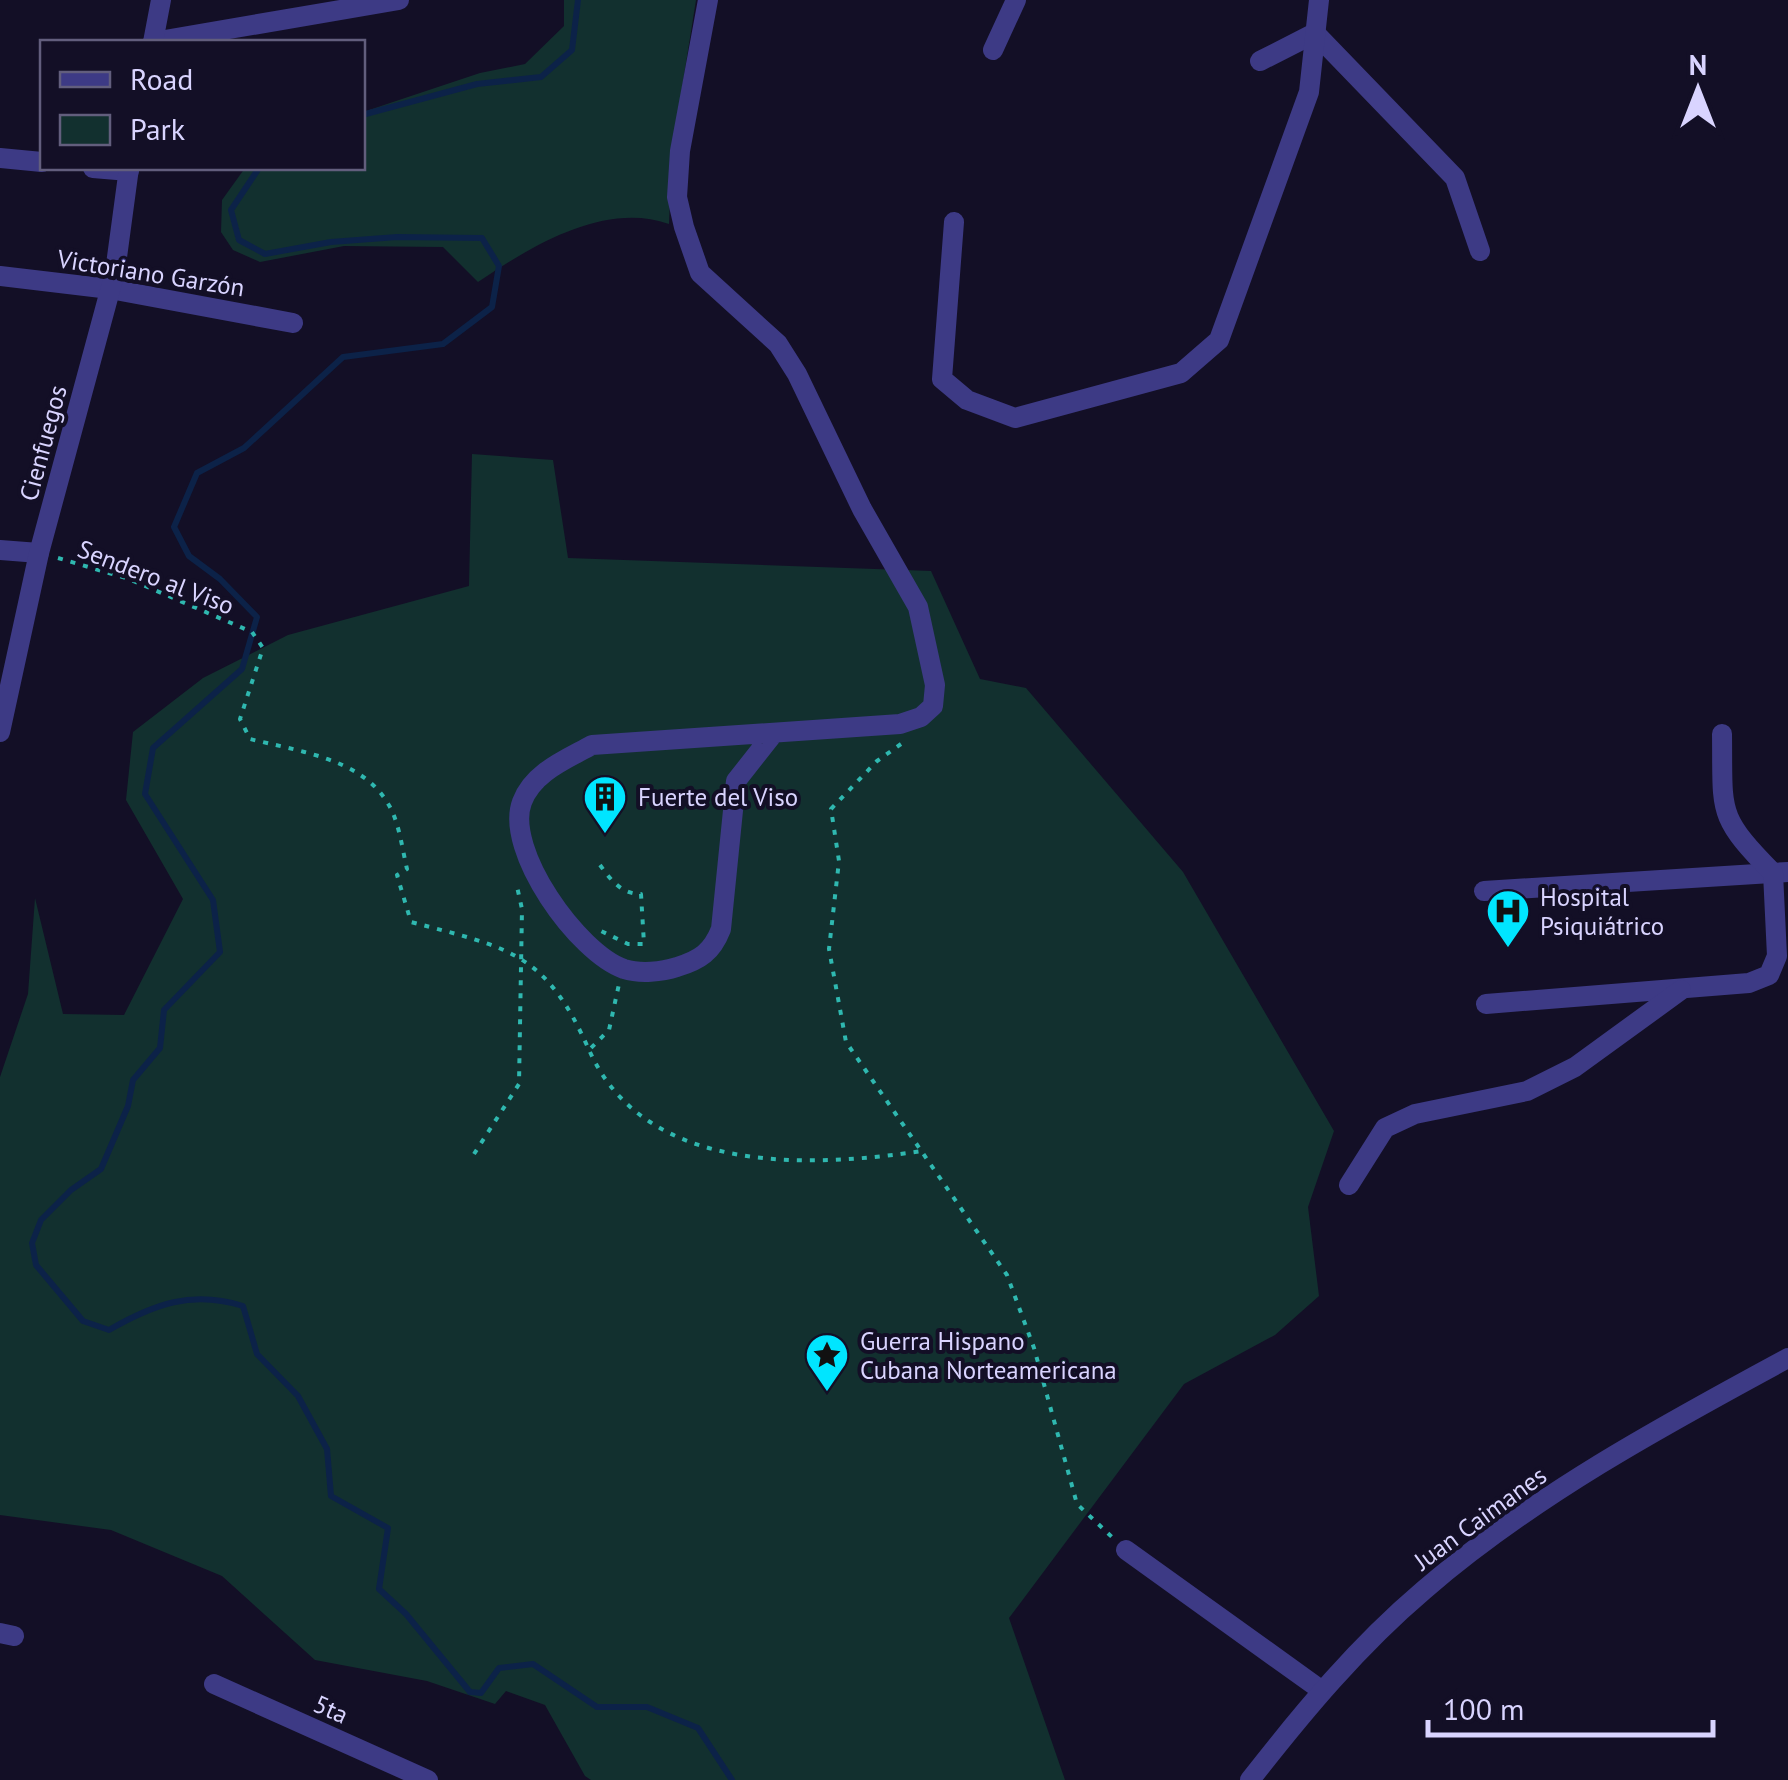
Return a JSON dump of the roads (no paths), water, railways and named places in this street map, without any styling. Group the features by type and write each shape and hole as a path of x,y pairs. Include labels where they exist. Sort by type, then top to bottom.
{"street":[{"path":"153,40 161,0"},
{"path":"165,40 399,0"},
{"path":"708,0 680,151 677,197 684,228 700,273 778,344 797,374 862,509 918,607 935,685 933,706 911,720 774,734 592,745 535,782 522,800 524,849 550,898 582,938 626,970 670,970 698,960 714,946 720,929 736,781 774,734"},
{"path":"993,50 1016,0"},
{"path":"954,222 942,379 967,400 1015,418 1181,374 1219,340 1309,92 1319,0"},
{"path":"1260,61 1315,33"},
{"path":"1315,33 1455,178 1480,252"},
{"path":"0,158 40,162"},
{"name":"Cienfuegos","path":"0,732 39,553 110,289 129,170"},
{"name":"Victoriano Garzón","path":"0,276 110,289 293,322"},
{"path":"0,550 39,553"},
{"path":"1722,734 1723,813 1738,838 1780,873"},
{"path":"1484,891 1780,873"},
{"path":"1486,1004 1749,984 1769,975 1777,956 1780,873"},
{"path":"1349,1186 1384,1128 1415,1114 1527,1091 1575,1068 1683,988"},
{"name":"Juan Caimanes","path":"1250,1780 1321,1690 1424,1590 1539,1502 1788,1358"},
{"path":"1126,1550 1321,1690"},
{"name":"5ta","path":"214,1684 428,1780"}],"waterway":[{"path":"365,114 477,84 541,77 572,50 578,0"},
{"path":"258,170 231,210 239,240 265,254 331,242 397,237 482,238 499,266 492,307 443,344 343,357 244,448 197,473 174,527 189,556 220,579 257,617 242,669 153,748 145,794 213,900 220,952 164,1010 160,1048 133,1080 128,1106 101,1169 71,1190 41,1220 32,1243 36,1265 83,1321 109,1330 174,1302 207,1299 243,1306 257,1354 298,1396 327,1449 331,1496 388,1528 379,1589 406,1614 470,1692 481,1693 499,1668 533,1664 597,1707 647,1707 698,1728 732,1780"}],"place":[{"name":"Fuerte del Viso","path":"605,835"},
{"name":"Hospital Psiquiátrico","path":"1508,949"},
{"name":"Guerra Hispano Cubana Norteamericana","path":"827,1393"}]}
